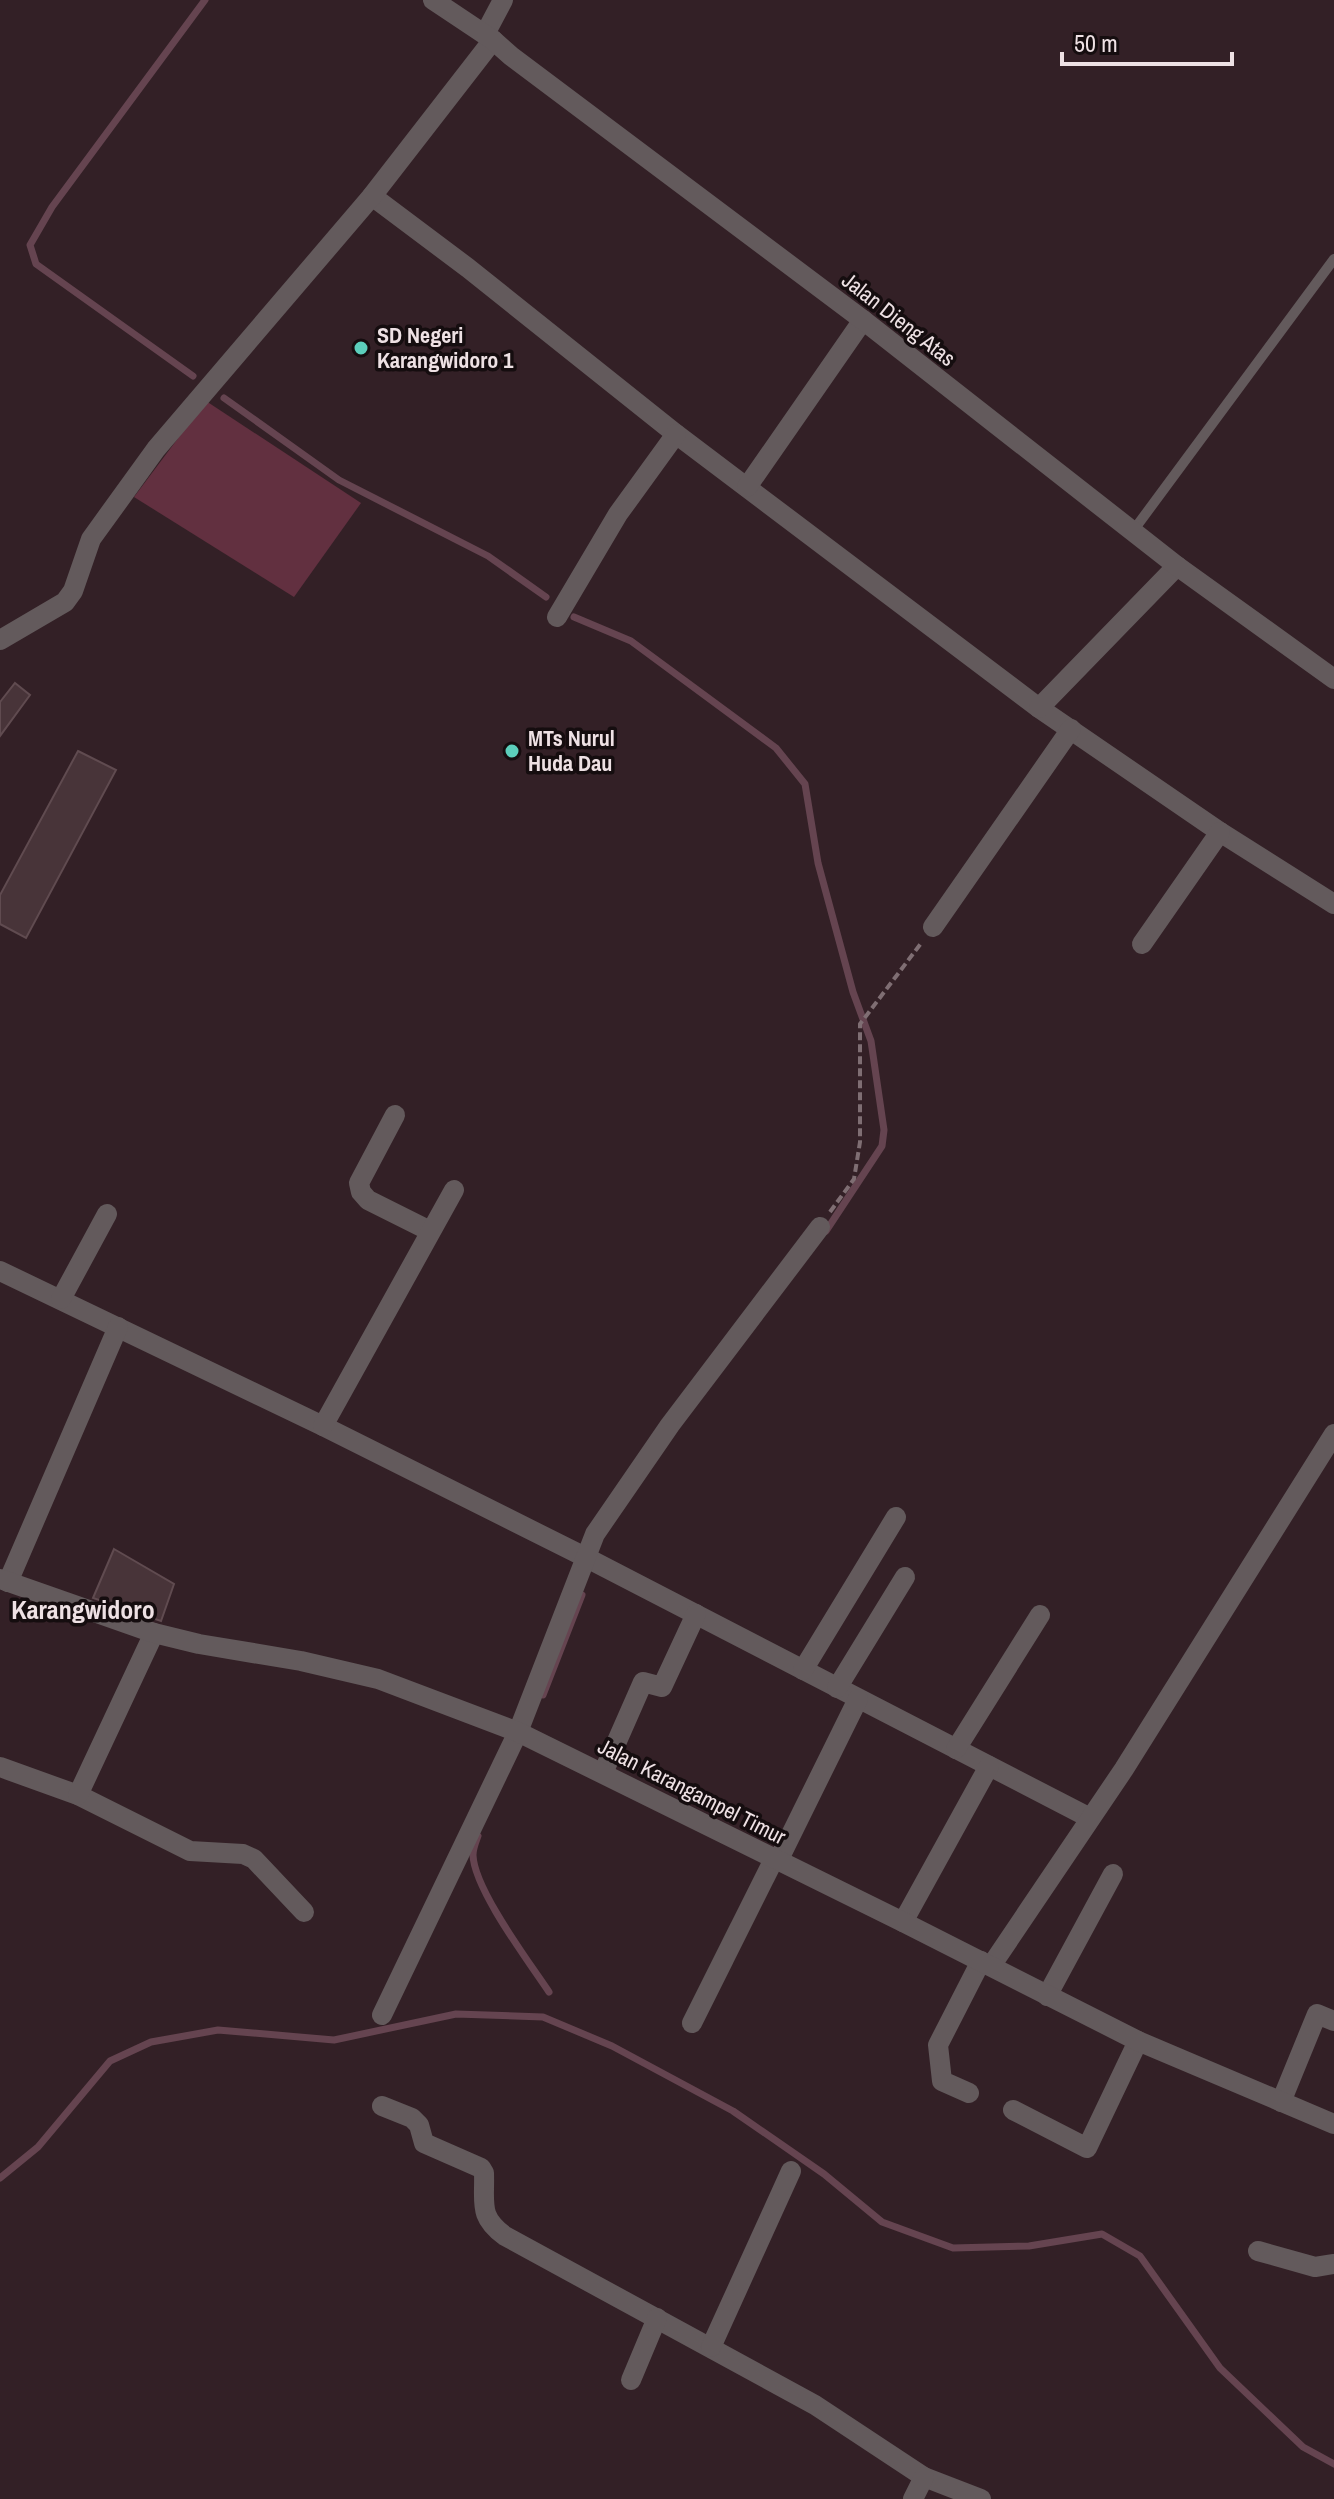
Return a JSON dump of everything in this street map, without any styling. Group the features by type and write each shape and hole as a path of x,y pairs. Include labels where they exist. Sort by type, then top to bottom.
{"street":[{"name":"Jalan Dieng Atas","path":"433,0 489,37 863,320 1177,566 1334,679"},
{"path":"0,640 65,602 73,591 91,539 141,469 372,196 489,37 503,0"},
{"path":"372,196 468,268 676,434 1039,708 1220,832 1334,904"},
{"path":"747,487 863,320"},
{"path":"557,617 618,514 676,434"},
{"path":"1039,708 1177,566"},
{"path":"933,927 1071,729"},
{"path":"1142,944 1220,832"},
{"path":"395,1115 359,1183 361,1192 368,1200 430,1231"},
{"path":"323,1426 454,1190"},
{"path":"61,1299 107,1214"},
{"path":"382,2015 518,1732 595,1534 645,1459 820,1227"},
{"path":"0,1271 323,1426 587,1558 1090,1818"},
{"path":"4,1580 118,1327"},
{"path":"969,2093 942,2081 938,2045 986,1964 1124,1769 1334,1434"},
{"path":"803,1670 896,1517"},
{"path":"837,1688 905,1577"},
{"name":"Jalan Karangampel Timur","path":"4,1580 154,1633 378,1679 518,1732 1138,2041 1334,2124"},
{"path":"603,1773 643,1682 662,1687 696,1614"},
{"path":"956,1749 1040,1615"},
{"path":"78,1795 154,1633"},
{"path":"692,2023 858,1699"},
{"path":"903,1922 989,1766"},
{"path":"0,1767 78,1795 190,1851 243,1854 254,1859 304,1912"},
{"path":"1047,1996 1113,1874"},
{"path":"1281,2102 1317,2014 1334,2021"},
{"path":"1013,2110 1087,2148 1138,2041"},
{"path":"382,2106 412,2118 419,2125 424,2143 481,2168 484,2173 484,2211 495,2229 815,2405 924,2477 981,2499"},
{"path":"711,2347 791,2171"},
{"path":"1258,2251 1315,2267 1334,2264"},
{"path":"631,2380 657,2318"},
{"path":"913,2499 924,2477"}],"lane":[{"path":"1133,531 1334,259"}],"path":[{"path":"820,1227 854,1179 860,1142 860,1024 933,927"}],"shaded area":[{"path":"206,401 361,503 294,597 134,497"}],"building":[{"path":"15,683 30,695 0,736 0,702"},
{"path":"78,751 116,770 26,938 0,924 0,895"},
{"path":"114,1549 174,1584 161,1621 93,1598"}],"waterway":[{"path":"193,376 36,264 30,245 52,207 205,0"},
{"path":"224,398 339,480 488,556 546,597"},
{"path":"574,617 631,641 776,748 805,784 818,863 853,992 871,1041 884,1130 882,1146 826,1231"},
{"path":"543,1695 582,1595"},
{"path":"478,1836 473,1855 482,1887 549,1992"},
{"path":"0,2178 38,2147 110,2061 151,2042 218,2030 334,2040 456,2014 543,2017 612,2046 733,2111 824,2174 882,2222 953,2248 1029,2246 1102,2234 1140,2256 1220,2368 1303,2447 1334,2464"}],"place":[{"name":"SD Negeri Karangwidoro 1","path":"361,348"},
{"name":"MTs Nurul Huda Dau","path":"512,751"}],"district":[{"name":"Karangwidoro","path":"83,1609"}]}
